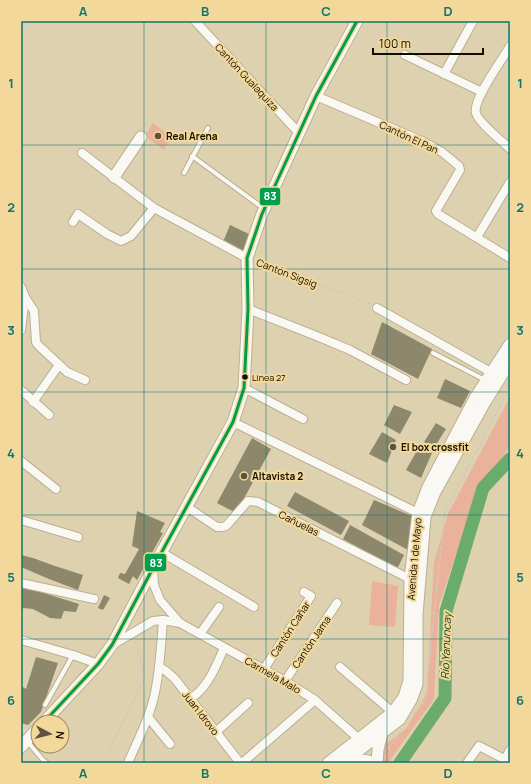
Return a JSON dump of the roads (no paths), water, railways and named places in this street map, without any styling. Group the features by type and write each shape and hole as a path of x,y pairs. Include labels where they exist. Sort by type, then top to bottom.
{"street":[{"name":"Cantón Gualaquiza","path":"195,21 299,133"},
{"path":"51,714 98,664 112,645 161,552 233,422 244,388 248,309 247,258 264,208 316,96 356,21"},
{"path":"444,74 473,21"},
{"path":"510,46 508,56 482,92 476,108 476,114 483,123 510,148"},
{"path":"405,56 482,92"},
{"name":"Cantón El Pan","path":"316,96 422,141 442,152 459,166 460,170 436,212 510,258"},
{"path":"114,177 141,136"},
{"name":"Cantón Sigsig","path":"82,153 154,208 247,258"},
{"path":"477,237 510,182"},
{"path":"73,222 78,214 107,234 121,241 131,236 154,208"},
{"path":"21,286 25,297 34,311 36,342 38,345 67,372 85,380"},
{"path":"21,330 22,309 25,297"},
{"path":"377,308 492,377"},
{"path":"248,309 344,347 406,380"},
{"name":"Avenida 1 de Mayo","path":"415,581 425,517 435,492 510,344"},
{"name":"Avenida 1 de Mayo","path":"343,763 361,742 402,719 411,700 417,684 418,615 415,581 418,513 428,487 474,398 492,377 510,362"},
{"path":"33,402 59,365"},
{"path":"244,388 303,419"},
{"path":"21,390 49,415"},
{"path":"233,422 418,513"},
{"path":"21,461 56,489"},
{"name":"Cañuelas","path":"187,507 217,527 222,527 226,526 248,501 258,502 415,581"},
{"path":"21,520 78,537"},
{"path":"161,552 254,607"},
{"name":"Carmela Malo","path":"153,568 154,585 160,600 180,623"},
{"path":"21,583 94,599"},
{"name":"Cantón Cañar","path":"264,669 311,596 304,592"},
{"name":"Cantón Jama","path":"286,681 337,604"},
{"path":"200,634 219,607"},
{"path":"130,761 148,717 154,697 159,667 163,620"},
{"name":"Carmela Malo","path":"112,645 153,621 163,620 180,623 286,681 315,700 361,742"},
{"path":"21,640 98,664"},
{"path":"190,699 197,695 209,679 224,648"},
{"name":"Juan Idrovo","path":"159,667 166,671 174,679 241,763"},
{"path":"340,668 402,719"},
{"path":"241,763 315,700"},
{"path":"216,732 248,702"},
{"path":"148,717 170,744"},
{"name":"Avenida 1 de Mayo","path":"328,763 402,719"},
{"path":"377,763 378,749 384,730"},
{"path":"361,742 377,763"},
{"path":"467,763 479,746 507,761 510,750"},
{"path":"343,763 364,760 377,763"}],"lane":[{"path":"184,173 208,128"},
{"path":"192,156 264,208"},
{"path":"433,353 492,377"},
{"path":"45,705 73,655"},
{"path":"24,744 47,763"}],"waterway":[{"name":"Río Yanuncay","path":"400,763 445,698 446,611 483,488 510,459"}],"place":[{"name":"Real Arena","path":"158,136"},
{"name":"Linea 27","path":"245,377"},
{"name":"El box crossfit","path":"393,447"},
{"name":"Altavista 2","path":"244,476"}]}
